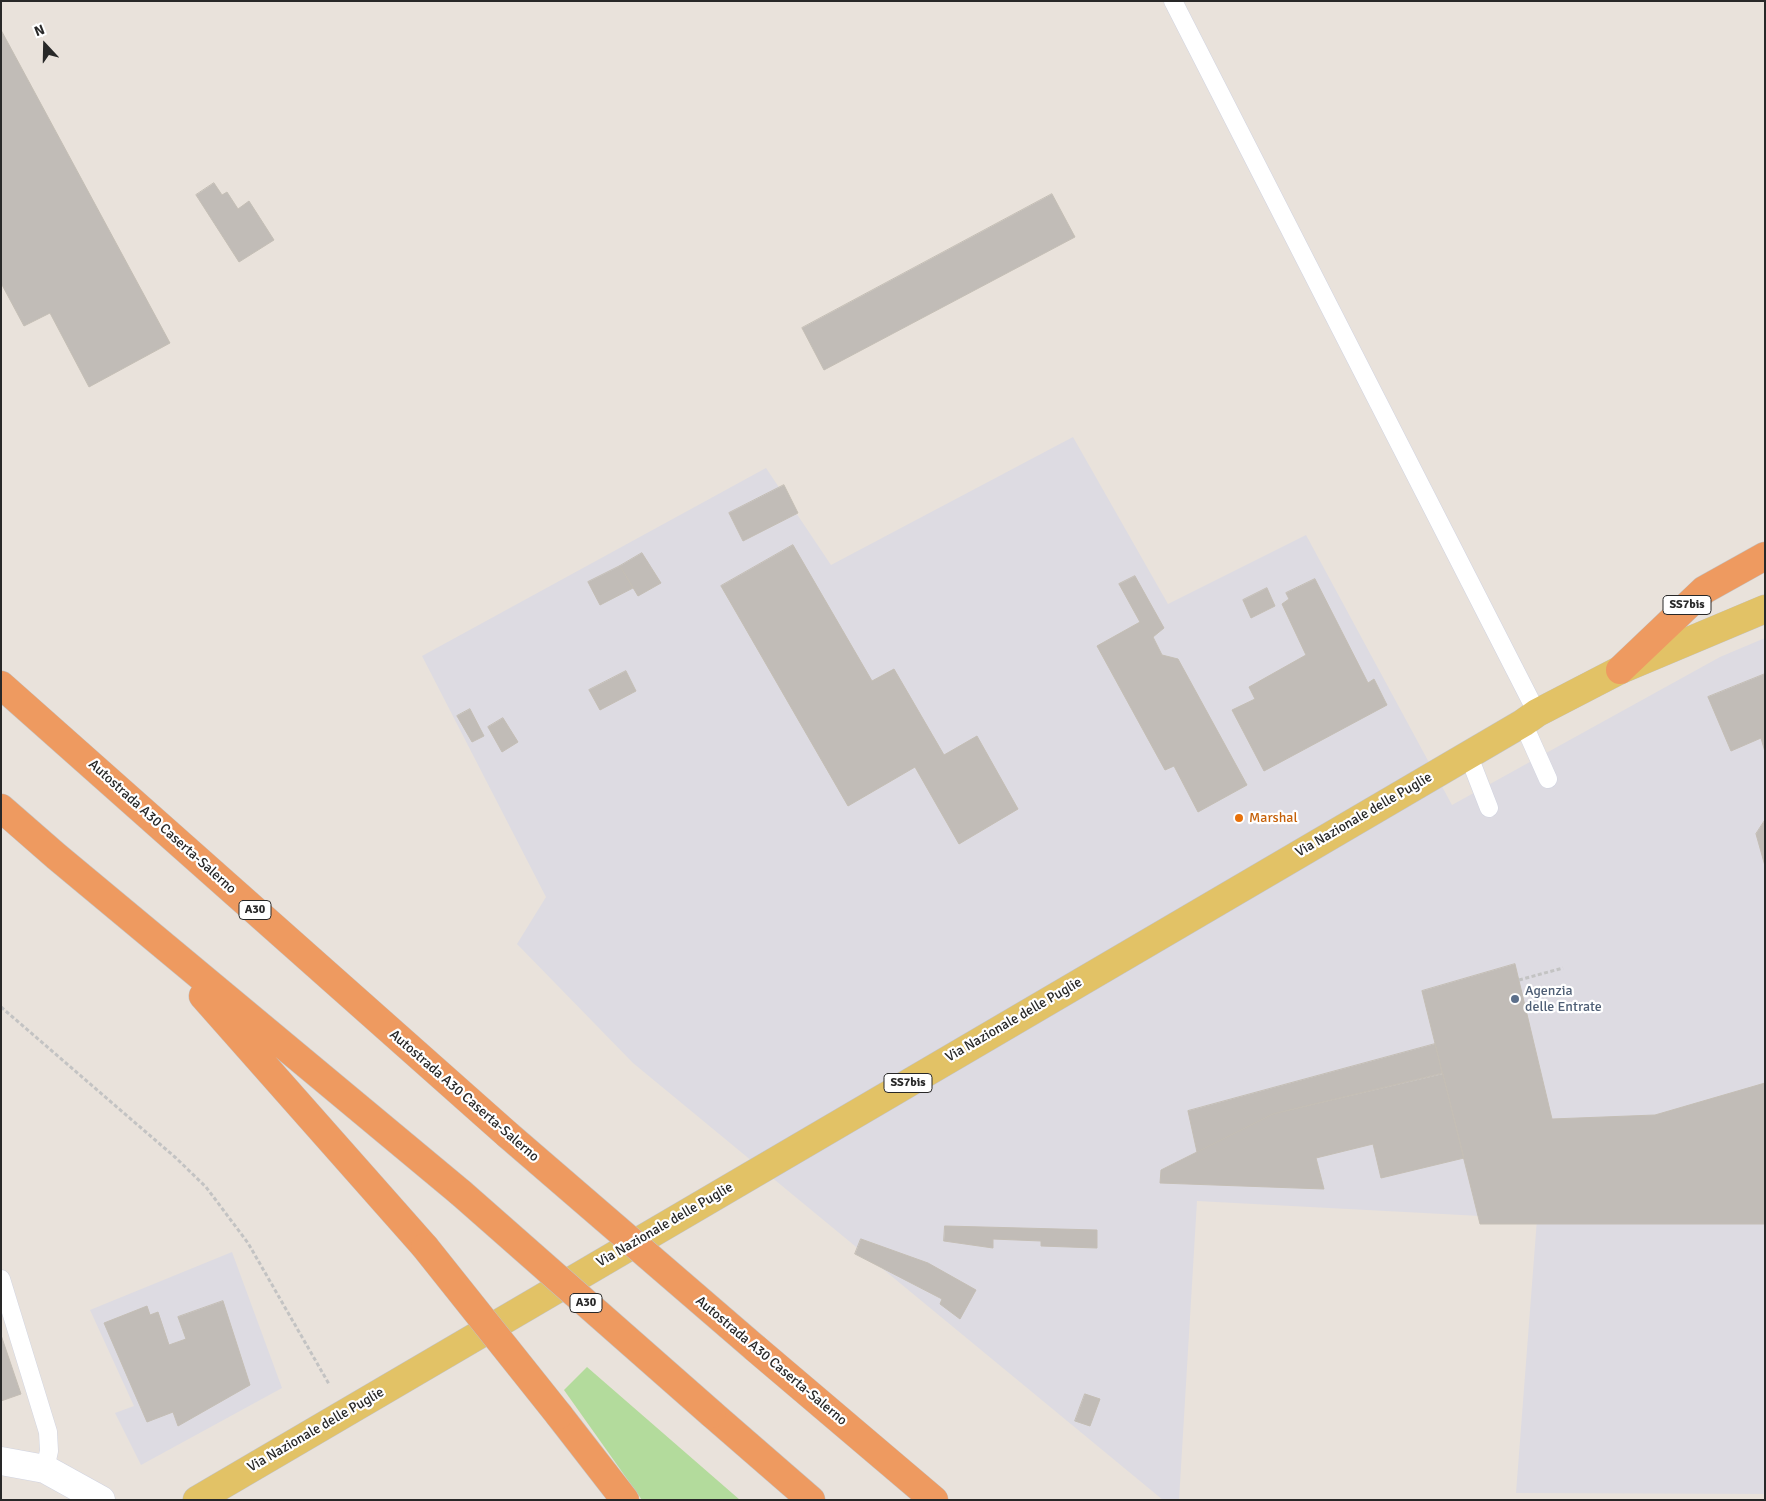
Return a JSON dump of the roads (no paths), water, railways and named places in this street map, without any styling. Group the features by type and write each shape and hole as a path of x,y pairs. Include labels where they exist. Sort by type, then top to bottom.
{"highway":[{"name":"SS7bis","path":"1620,670 1704,590 1765,556"},
{"name":"Autostrada A30 Caserta-Salerno","path":"1,685 508,1135 934,1500"},
{"name":"A30","path":"1,808 461,1193 811,1500"},
{"path":"144,929 425,1247 625,1500"}],"main road":[{"name":"Via Nazionale delle Puglie","path":"198,1500 1530,718 1620,670 1765,609"}],"street":[{"path":"1,1461 45,1469 101,1500"}],"lane":[{"path":"1173,1 1530,718 1548,779"},
{"path":"1468,754 1489,808"},
{"path":"1,1279 48,1432 49,1451 45,1469"}],"place":[{"name":"Marshal","path":"1239,818"},
{"name":"Agenzia delle Entrate","path":"1515,999"}]}
